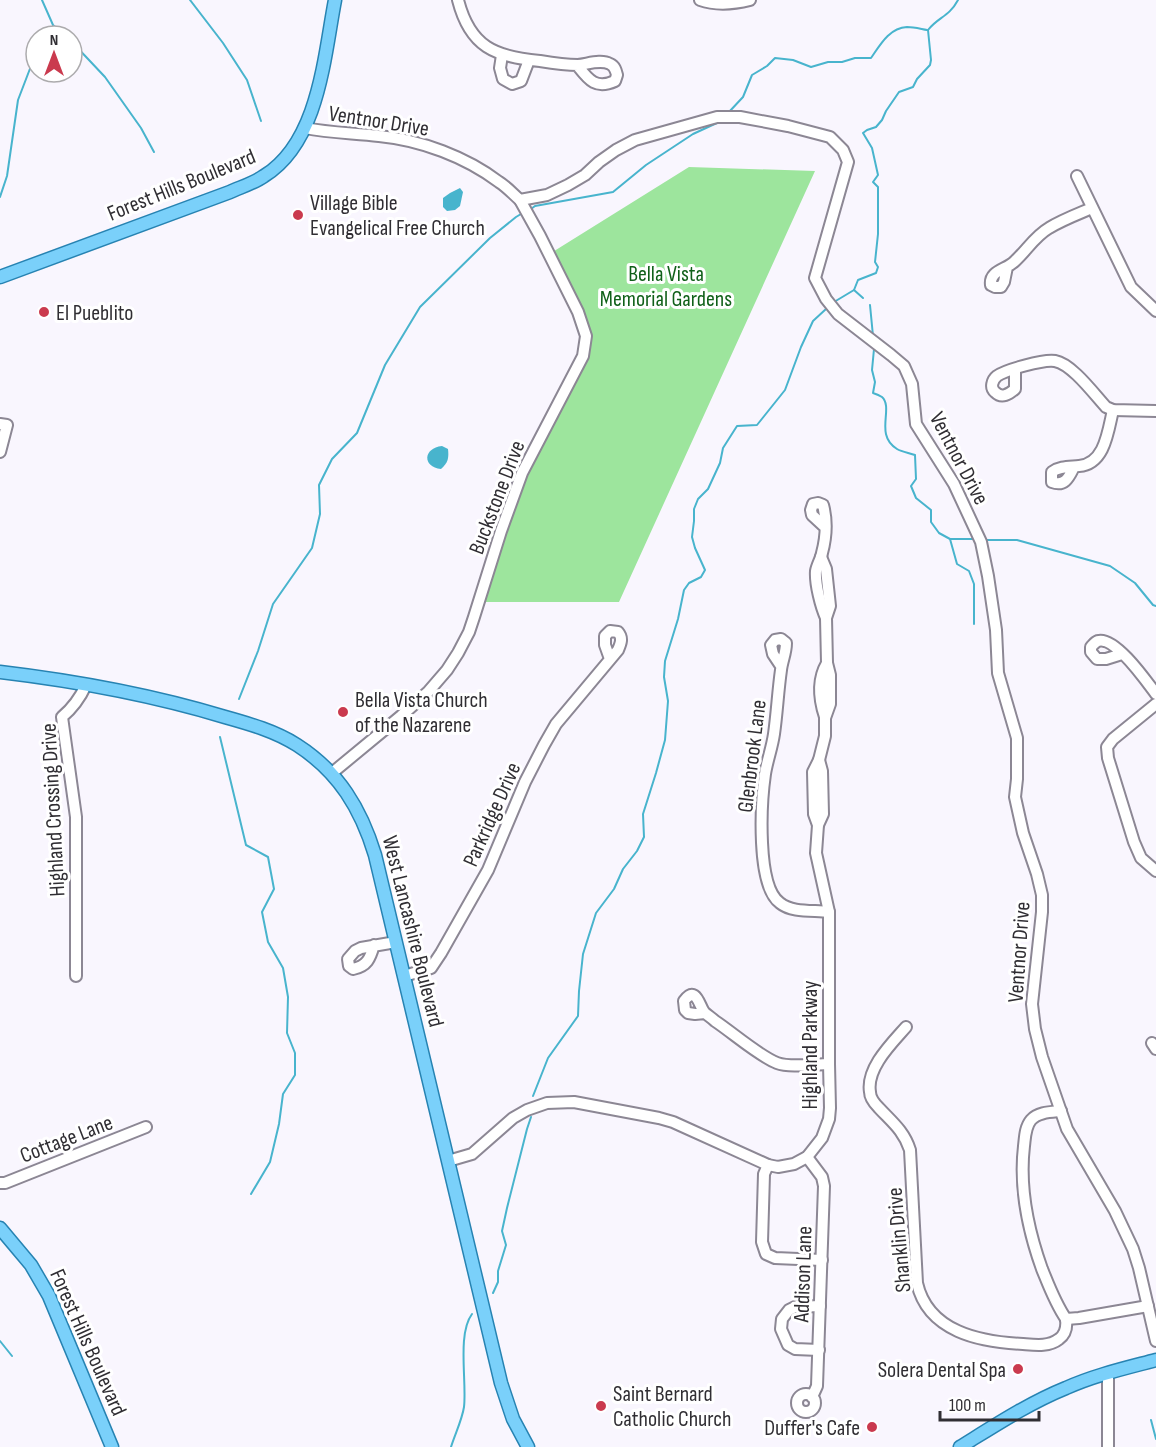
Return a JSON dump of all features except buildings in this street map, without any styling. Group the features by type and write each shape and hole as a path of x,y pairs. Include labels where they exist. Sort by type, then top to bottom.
{"main road":[{"name":"Forest Hills Boulevard","path":"0,278 230,192 264,176 282,161 305,128 319,83 335,0"},
{"name":"West Lancashire Boulevard","path":"0,672 126,692 195,708 280,734 300,746 332,773 355,805 368,831 501,1383 513,1419 528,1447"},
{"name":"Forest Hills Boulevard","path":"0,1228 31,1265 49,1296 112,1447"},
{"path":"960,1447 1040,1400 1066,1388 1108,1373 1156,1360"}],"street":[{"path":"458,0 461,13 471,33 483,45 502,55 577,65"},
{"path":"700,0 726,4 750,0"},
{"path":"502,55 500,68 503,79 512,84 521,81 530,60"},
{"name":"Ventnor Drive","path":"305,128 399,139 448,153 488,174 520,200 547,195 568,185 585,175 616,150 635,140 717,117 740,117 811,132 830,137 843,150 848,162 815,278 826,299 838,314 904,366 912,384 916,424 954,484 981,542 996,630 998,673 1017,738 1015,797 1023,833 1042,895 1032,1004 1035,1029 1042,1057 1067,1129 1126,1232 1139,1268 1156,1341"},
{"path":"1077,176 1131,287 1156,311"},
{"name":"Buckstone Drive","path":"332,773 428,692 458,653 469,632 522,473 582,356 586,336 578,312 520,200"},
{"path":"1007,267 1014,263 1028,246 1048,228 1092,208"},
{"path":"1015,369 1041,361 1056,361 1069,368 1106,407 1113,410 1156,411"},
{"path":"1074,467 1087,466 1099,455 1104,446 1113,410"},
{"path":"0,424 7,425 0,452"},
{"name":"Highland Parkway","path":"807,1157 822,1138 829,1119 830,1108 829,912 816,853 818,825 814,814 813,772 819,760 825,736 825,718 830,704 826,618 830,606 826,569 821,557 825,528"},
{"path":"1122,654 1156,694"},
{"name":"Parkridge Drive","path":"404,976 431,968 441,953 488,870 525,783 556,724 610,659"},
{"name":"Glenbrook Lane","path":"781,666 774,735 765,774 762,859 772,895 780,903 792,909 829,912"},
{"name":"Highland Crossing Drive","path":"76,976 76,817 62,717 72,709 86,685"},
{"path":"1156,704 1113,739 1107,747 1108,758 1134,842 1141,858 1156,871"},
{"path":"374,945 396,942"},
{"path":"705,1013 762,1055 779,1064 829,1064"},
{"name":"Shanklin Drive","path":"906,1027 880,1058 870,1082 870,1093 877,1106 902,1132 910,1150 917,1283 921,1299 942,1323 950,1328 979,1339 1004,1343 1040,1345 1056,1341 1065,1333 1066,1319"},
{"path":"448,1161 472,1154 513,1118 527,1110 547,1103 574,1102 673,1122 768,1165 778,1167 794,1164 807,1157"},
{"path":"1061,1111 1036,1115 1028,1123 1023,1154 1026,1211 1035,1247 1058,1308 1066,1319 1148,1306"},
{"name":"Cottage Lane","path":"0,1183 146,1127"},
{"name":"Addison Lane","path":"807,1157 822,1177 824,1186 817,1386 812,1397"},
{"path":"768,1165 764,1174 762,1242 766,1254 776,1258 822,1260"},
{"path":"819,1350 795,1349 788,1345 781,1329 782,1320 789,1310 795,1307 820,1306"},
{"path":"1108,1373 1108,1447"}],"green space":[{"name":"Bella Vista Memorial Gardens","path":"689,167 815,171 619,602 482,602 515,496 588,343 551,253"}],"water":[{"path":"460,188 463,192 460,206 455,210 447,211 443,207 443,198"},
{"path":"442,446 448,449 447,462 441,469 435,468 428,461 428,454 436,447"}],"waterway":[{"path":"42,0 53,24"},
{"path":"190,0 223,43 247,80 261,121"},
{"path":"834,302 854,290 858,280 876,273 878,267 875,262 878,234 878,187 873,182 878,175 872,148 863,133 876,127 899,92 913,87 930,65 928,30 951,10 958,0"},
{"path":"729,112 743,97 752,75 775,58 793,60 811,67 828,62 871,58 895,30 907,27 927,30"},
{"path":"84,55 105,77 141,128 154,152"},
{"path":"0,197 7,176 18,100 24,84"},
{"path":"531,209 535,206 613,192 646,165 693,134 719,122"},
{"path":"239,699 273,604 312,548 320,514 319,485 332,459 357,433 385,365 420,307 490,238 521,214"},
{"path":"854,290 863,298"},
{"path":"870,305 873,336"},
{"path":"533,1096 548,1058 578,1016 583,954 596,913 614,889 623,869 637,851 644,837 643,814 665,740 668,701 664,677 665,661 684,590 689,583 701,577 705,570 692,537 694,509 698,499 708,489 720,463 723,448 737,426 757,425 785,390 813,321 826,309"},
{"path":"874,349 873,393 882,397 885,402 887,437 897,449 915,455 916,479 911,486 916,498 931,510 931,522 939,533 950,539 957,564 969,571 974,584 974,624"},
{"path":"950,539 974,539"},
{"path":"986,540 1017,540 1110,566 1135,583 1156,606"},
{"path":"220,737 246,845 268,857 274,889 262,912 268,942 283,968 288,997 287,1033 295,1053 295,1075 283,1094 270,1162 251,1194"},
{"path":"493,1293 498,1282 498,1271 506,1245 502,1231 531,1117"},
{"path":"451,1447 464,1407 465,1333 472,1314"},
{"path":"0,1341 12,1356"},
{"path":"1151,1420 1156,1439"}],"place":[{"name":"Village Bible Evangelical Free Church","path":"298,215"},
{"name":"El Pueblito","path":"44,312"},
{"name":"Bella Vista Church of the Nazarene","path":"343,712"},
{"name":"Solera Dental Spa","path":"1018,1369"},
{"name":"Saint Bernard Catholic Church","path":"601,1406"},
{"name":"Duffer's Cafe","path":"872,1427"}]}
